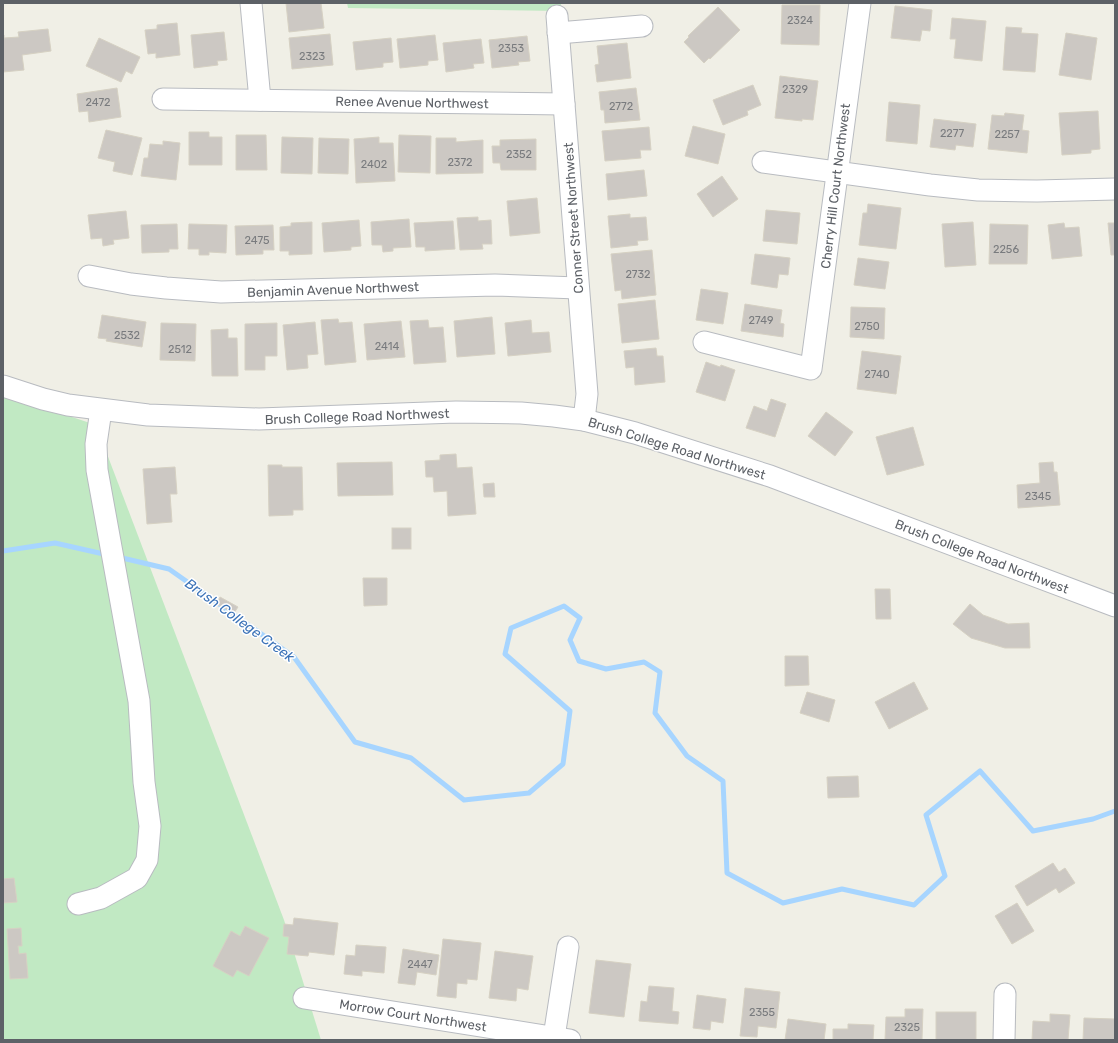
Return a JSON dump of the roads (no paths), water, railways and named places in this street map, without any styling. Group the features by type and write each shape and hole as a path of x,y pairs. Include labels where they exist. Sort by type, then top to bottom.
{"street":[{"path":"251,3 260,100"},
{"name":"Cherry Hill Court Northwest","path":"704,342 811,370 860,3"},
{"name":"Conner Street Northwest","path":"584,420 587,394 558,24 642,26"},
{"name":"Renee Avenue Northwest","path":"163,99 564,104"},
{"path":"763,162 837,173 978,190 1037,191 1115,189"},
{"name":"Benjamin Avenue Northwest","path":"89,276 152,287 221,292 495,285 578,288"},
{"name":"Brush College Road Northwest","path":"3,386 43,399 68,405 148,415 222,419 267,419 488,412 522,413 584,420 635,433 770,476 1115,606"},
{"path":"78,904 101,898 137,878 147,860 150,826 144,782 139,701 97,470 96,444 101,410"},
{"path":"562,1039 568,948"},
{"path":"1004,1040 1005,994"},
{"name":"Morrow Court Northwest","path":"304,998 562,1039"}],"waterway":[{"name":"Brush College Creek","path":"3,551 55,543 108,555"},
{"name":"Brush College Creek","path":"118,557 169,569 294,657 355,742 411,758 464,800 529,793 563,764 570,711 505,654 511,628 564,606 580,618 570,640 579,661 606,669 644,662 660,672 655,713 687,756 723,781 727,873 783,903 842,889 914,905 945,876 926,815 980,771 1033,831 1093,819 1115,811"}]}
